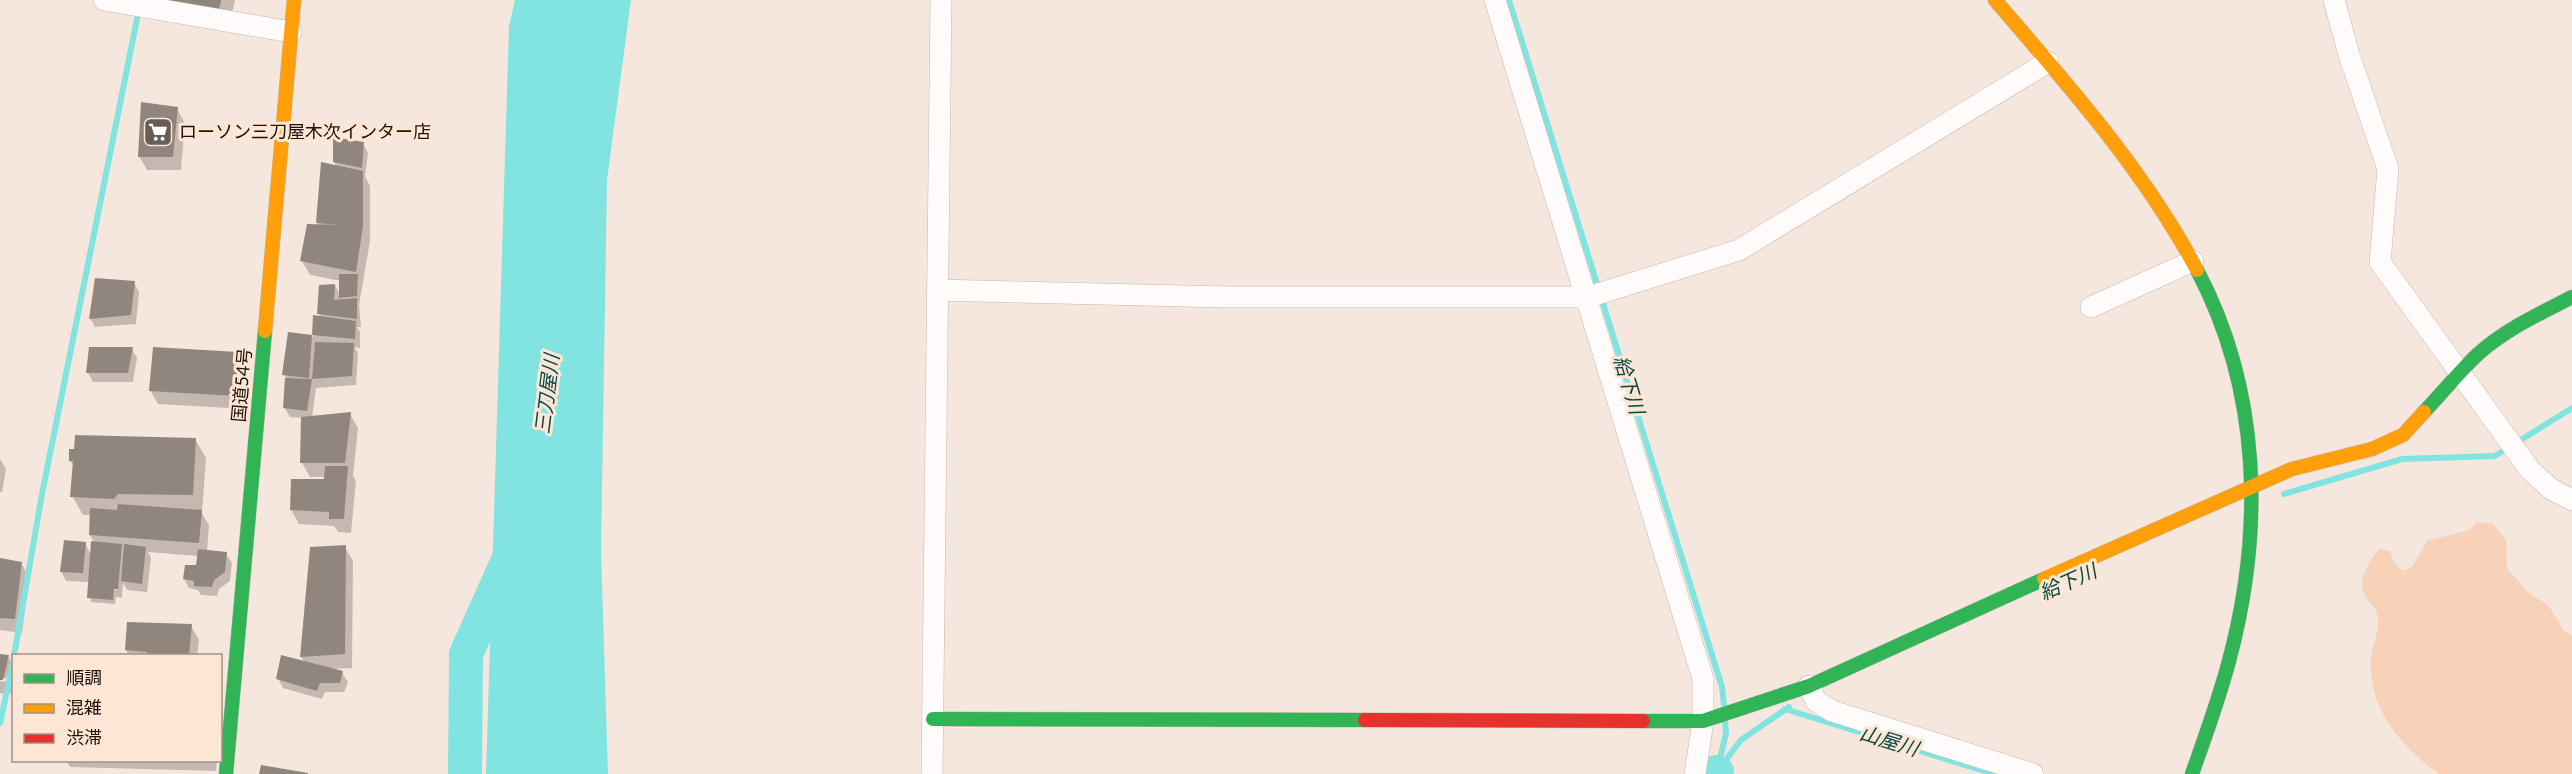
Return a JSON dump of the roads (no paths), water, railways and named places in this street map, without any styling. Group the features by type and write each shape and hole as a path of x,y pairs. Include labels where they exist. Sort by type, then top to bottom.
{"main road":[{"name":"国道54号","path":"226,774 294,0"},
{"path":"1995,0 2048,62 2144,185 2193,261 2218,317 2239,378 2245,406 2252,485 2249,556 2238,623 2224,680 2192,774"},
{"path":"933,719 1708,720 1738,710 1812,693 2252,485 2292,470 2389,442 2414,425 2462,372 2496,340 2522,322 2572,297"}],"street":[{"path":"104,0 291,32"},
{"path":"932,774 941,0"},
{"path":"1495,0 1597,294 1703,679 1708,720 1695,774"},
{"path":"2334,0 2349,55 2388,169 2380,261 2536,476 2551,489 2572,500"},
{"path":"937,290 1228,297 1597,294 1739,250 2048,62"},
{"path":"2091,307 2193,261"},
{"path":"1812,693 1832,711 2032,774"}],"water":[{"path":"515,0 631,0 607,180 601,552 608,774 486,774 509,26"}],"waterway":[{"name":"給下川","path":"1509,0 1722,687 1724,705"},
{"path":"14,654 42,494 139,9"},
{"name":"給下川","path":"2284,494 2402,459 2495,456 2572,408"},
{"name":"三刀屋川","path":"465,774 466,654 510,556"},
{"path":"0,723 12,667"},
{"name":"給下川","path":"1719,769 1741,740 1789,707"},
{"name":"山屋川","path":"1785,709 1994,774"},
{"name":"給下川","path":"1717,772 1726,733 1725,721"}],"place":[{"name":"ローソン三刀屋木次インター店","path":"158,132"}]}
